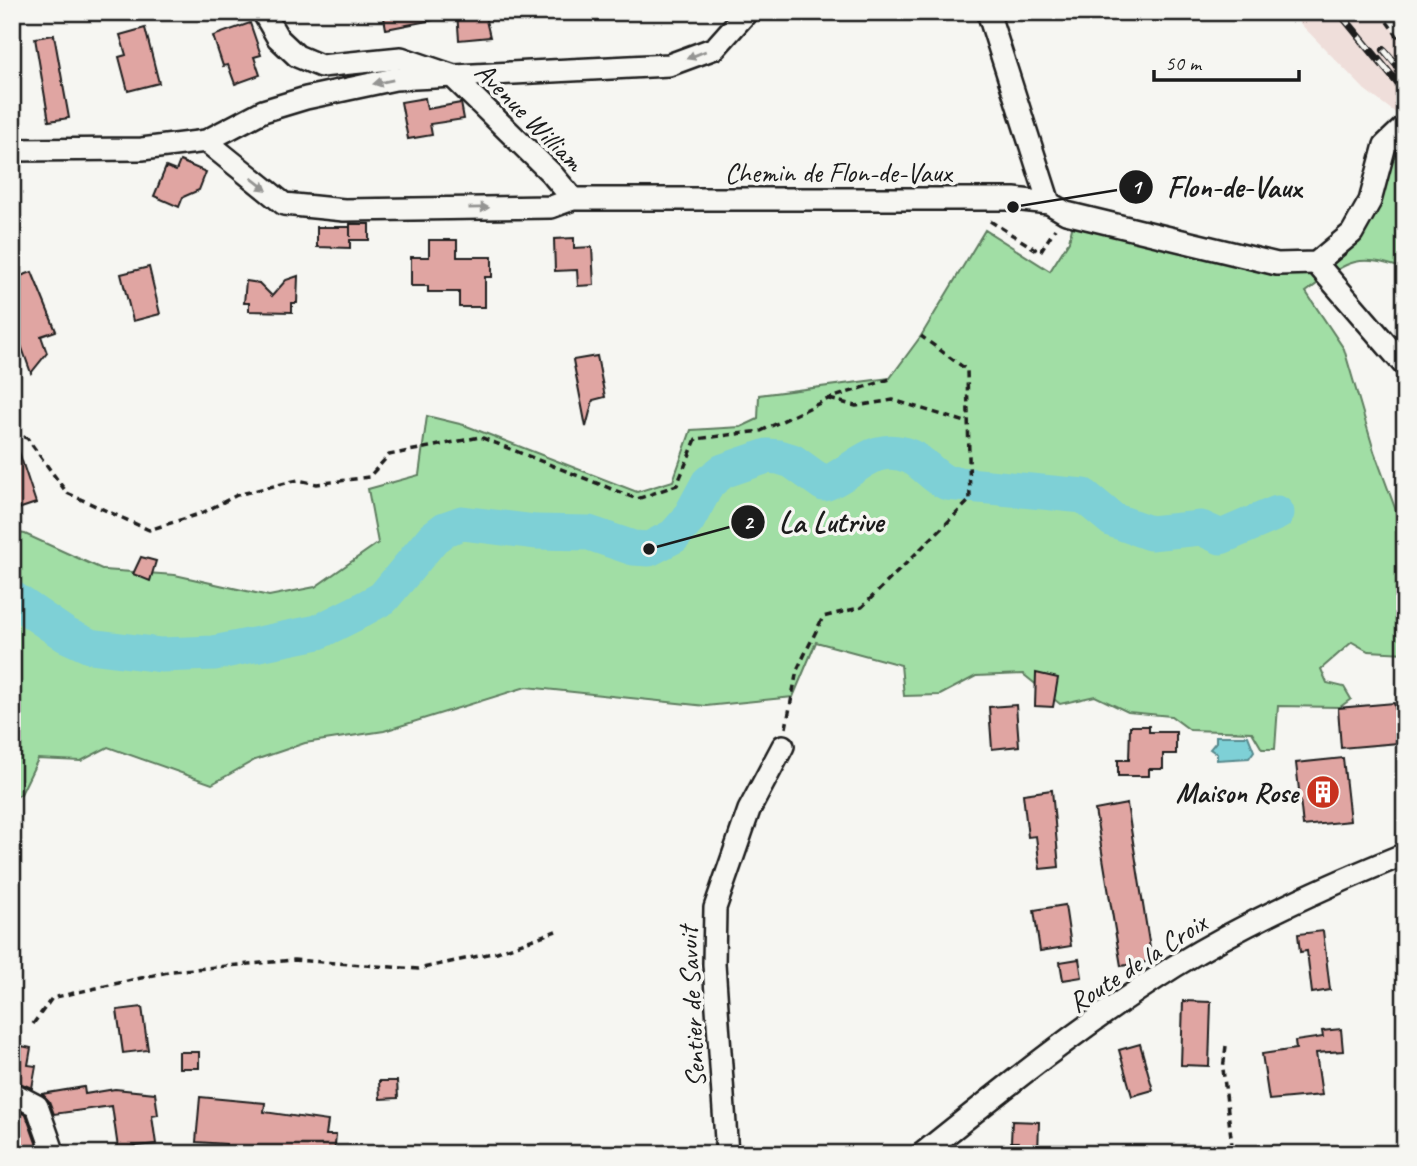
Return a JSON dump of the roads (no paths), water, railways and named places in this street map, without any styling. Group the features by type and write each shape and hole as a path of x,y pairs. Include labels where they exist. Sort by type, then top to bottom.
{"street":[{"name":"Avenue William","path":"263,12 278,38 298,56 321,66 401,58 451,75 551,173 573,199"},
{"path":"12,150 142,149 206,141 263,111 306,98 395,79 669,65 715,48 747,12"},
{"path":"988,12 1057,208"},
{"path":"1405,126 1385,145 1370,201 1352,233 1316,263 1405,366"},
{"name":"Chemin de Flon-de-Vaux","path":"206,141 284,204 344,211 551,207 573,199 1014,199 1277,264 1316,263"},
{"name":"Sentier de Savuit","path":"727,1154 714,964 715,908 749,810 783,746"},
{"name":"Route de la Croix","path":"922,1154 1096,1018 1174,967 1315,891 1405,854"},
{"path":"18,1094 37,1107 54,1154"}],"water":[{"path":"1216,736 1248,736 1254,751 1249,758 1217,760 1217,754 1210,749 1216,742"}],"waterway":[{"path":"12,598 66,635 90,646 161,655 214,653 318,632 354,614 383,598 433,538 445,529 462,523 536,532 589,533 633,548 649,549 674,536 688,520 708,483 723,471 767,456 792,461 824,484 875,455 898,453 916,460 947,483 1084,496 1113,520 1150,533 1201,528 1221,537 1277,513"}],"railway":[{"path":"1339,12 1405,92"},
{"path":"1384,50 1405,75"}],"place":[{"name":"Flon-de-Vaux","path":"1013,207"},
{"name":"La Lutrive","path":"649,549"},
{"name":"Maison Rose","path":"1323,792"}]}
